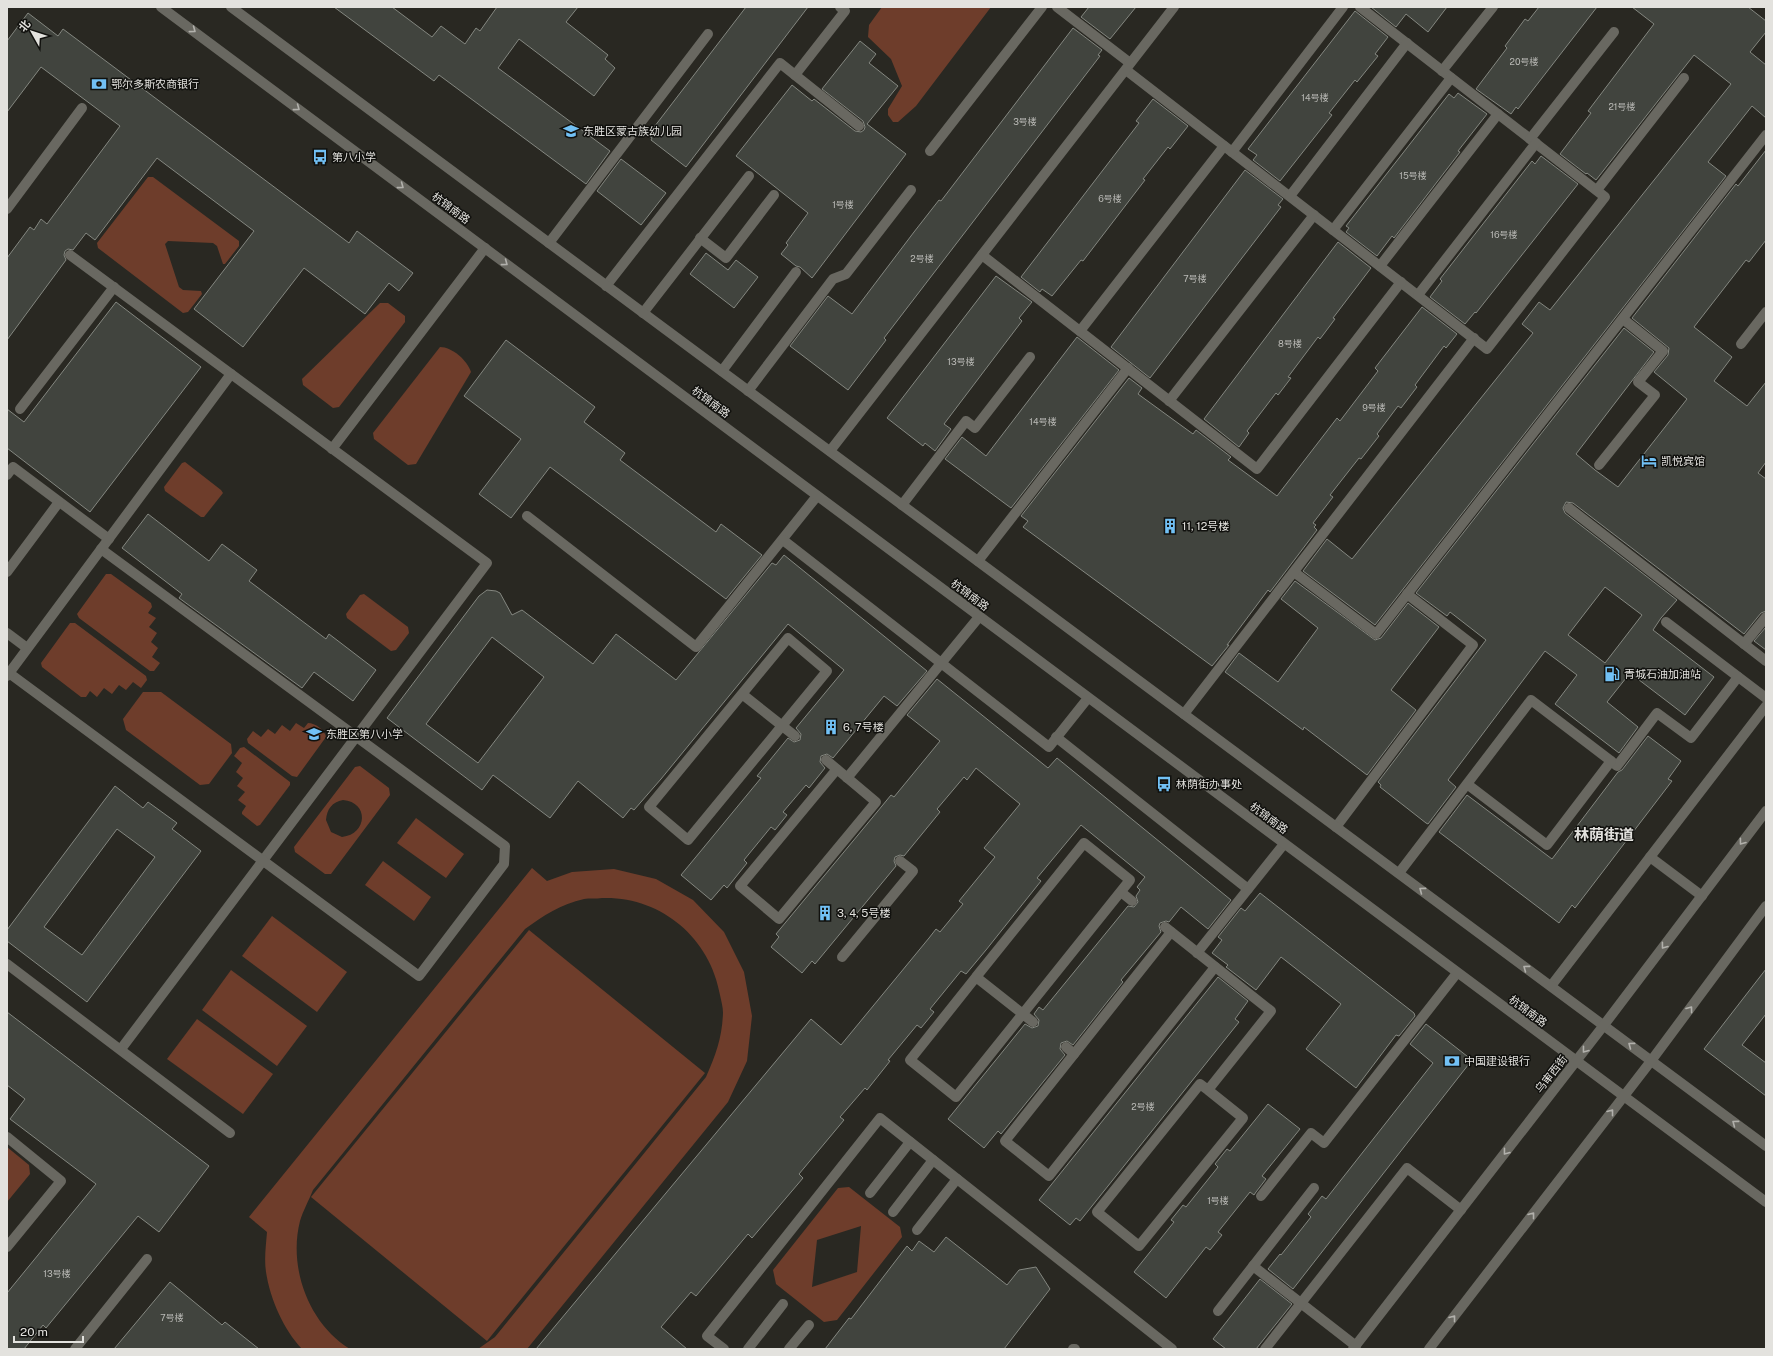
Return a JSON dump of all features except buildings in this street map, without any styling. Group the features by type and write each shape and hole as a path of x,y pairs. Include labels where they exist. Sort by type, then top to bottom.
{"main road":[{"name":"杭锦南路","path":"161,7 1766,1202"},
{"path":"231,7 1766,1146"},
{"path":"795,75 845,11 840,7"},
{"path":"930,151 1042,7"},
{"path":"1057,7 1228,149 1487,349 1605,197 1360,7"},
{"path":"830,452 1174,7"},
{"path":"1080,331 1343,7"},
{"path":"1442,71 1493,7"},
{"path":"1418,295 1614,32"},
{"path":"549,243 708,34"},
{"path":"1290,196 1407,44"},
{"path":"606,286 780,63 859,126"},
{"path":"1333,230 1451,78"},
{"path":"1597,190 1684,78"},
{"path":"7,209 82,108"},
{"path":"1380,266 1498,114"},
{"path":"1294,572 1376,634 1766,135"},
{"path":"643,313 749,176"},
{"path":"748,391 833,278 846,274 911,190"},
{"path":"700,238 726,258 774,196"},
{"path":"1169,401 1314,215"},
{"path":"332,448 485,248"},
{"path":"70,255 487,563 262,859 121,1049"},
{"path":"982,255 1257,469 1401,282"},
{"path":"722,371 796,272"},
{"path":"20,409 114,288"},
{"path":"1742,344 1766,312"},
{"path":"1599,465 1654,395 1638,382 1662,350 1622,319"},
{"path":"1184,714 1474,338"},
{"path":"902,505 966,421 975,428 1030,357"},
{"path":"978,561 1128,368"},
{"path":"101,549 505,846 504,864 419,976 262,859 8,675 27,648 231,374"},
{"path":"7,475 13,467 109,539"},
{"path":"527,516 696,647 817,496"},
{"path":"7,572 59,502"},
{"path":"1569,508 1766,661"},
{"path":"783,540 1049,747 1088,698"},
{"path":"1336,827 1473,645 1407,594"},
{"path":"1744,644 1766,616"},
{"path":"847,778 979,617"},
{"path":"1666,622 1766,698"},
{"path":"7,633 27,648"},
{"path":"788,638 827,671 688,840 649,807 742,694 788,638"},
{"path":"1399,873 1531,700 1617,766 1657,713 1690,738 1738,676"},
{"path":"742,694 795,736"},
{"path":"1551,986 1766,706"},
{"path":"1056,737 1248,889"},
{"path":"826,760 837,769 847,778 876,802 859,828 779,919 740,886 837,769"},
{"path":"1467,784 1547,845 1611,761"},
{"name":"乌审西街","path":"1354,1347 1576,1062 1766,811"},
{"path":"1084,843 1130,880 1121,892 1022,1013 956,1097 910,1060 1084,843"},
{"path":"1197,952 1284,844"},
{"path":"1650,857 1702,896"},
{"path":"842,957 913,871 900,861"},
{"path":"1121,892 1132,901"},
{"path":"1429,1349 1651,1061 1766,906"},
{"path":"1208,1090 1271,1011 1168,930 1074,1054 1005,1141 1049,1176 1215,967"},
{"path":"7,964 230,1133"},
{"path":"1261,1196 1311,1133 1324,1142 1457,973"},
{"path":"976,977 1033,1022"},
{"path":"1066,1047 1074,1054"},
{"path":"1200,1084 1208,1090 1243,1118 1139,1246 1097,1212 1200,1084"},
{"path":"724,1349 708,1336 880,1118 1172,1349"},
{"path":"7,1137 61,1181 7,1247"},
{"path":"870,1193 910,1142"},
{"path":"893,1212 933,1160"},
{"path":"1265,1349 1407,1168 1461,1210"},
{"path":"917,1230 958,1179"},
{"path":"1218,1311 1314,1188"},
{"path":"75,1349 147,1259"},
{"path":"1253,1266 1354,1347"},
{"path":"748,1349 783,1304"},
{"path":"789,1349 809,1324"}],"shaded area":[{"path":"882,7 991,7 916,106 898,122 893,122 888,115 888,109 902,86 891,59 868,37 869,25"},
{"path":"148,177 153,177 239,241 239,246 225,264 223,264 217,246 213,243 168,241 165,244 179,287 183,290 201,291 202,294 188,312 183,313 98,248 97,243"},
{"path":"380,303 388,303 405,316 405,322 339,407 333,408 303,385 302,379"},
{"path":"440,347 449,349 463,359 471,372 416,464 408,465 374,439 373,433"},
{"path":"185,462 223,493 204,517 201,517 165,491 164,487 182,463"},
{"path":"106,574 111,574 151,603 152,607 148,613 156,618 149,627 157,633 151,642 158,648 152,657 160,663 154,671 150,671 79,618 77,614"},
{"path":"364,594 408,627 409,633 396,650 391,651 347,618 346,614 360,595"},
{"path":"70,623 75,623 146,676 147,680 141,688 133,682 126,690 119,685 112,694 104,688 97,697 90,691 86,697 81,697 42,667 41,663"},
{"path":"143,692 161,692 231,744 232,753 209,784 200,785 126,730 123,719"},
{"path":"296,723 304,728 308,723 314,724 322,729 326,737 297,777 292,776 248,743 247,739 253,731 261,737 268,729 275,734 282,725 290,731"},
{"path":"244,747 290,782 290,785 260,825 257,826 242,814 246,806 238,800 245,792 237,786 243,778 236,772 242,763 234,756 240,748"},
{"path":"360,766 389,788 390,795 331,874 325,874 295,852 294,847 355,767","holes":["343,800 351,802 357,806 361,812 361,825 351,835 342,837 331,832 326,820 333,804"]},
{"path":"416,818 464,854 446,878 397,843"},
{"path":"383,861 431,897 414,921 365,885"},
{"path":"532,868 547,881 572,872 614,869 656,879 693,900 724,932 744,972 752,1016 747,1061 728,1102 527,1349 478,1349 495,1337 706,1077 716,1053 720,1038 723,1008 714,974 706,955 694,938 679,924 644,904 623,899 602,898 576,901 560,907 546,915 525,929 313,1190 300,1221 297,1239 297,1257 300,1276 305,1293 313,1310 323,1325 350,1349 302,1349 289,1333 274,1303 271,1293 265,1267 267,1232 249,1217"},
{"path":"272,916 347,972 317,1012 242,956"},
{"path":"529,930 705,1073 487,1341 311,1197"},
{"path":"231,970 307,1026 277,1066 202,1010"},
{"path":"197,1019 273,1074 243,1114 167,1059"},
{"path":"7,1147 29,1165 30,1174 7,1202"},
{"path":"849,1187 900,1227 902,1237 837,1320 824,1322 776,1284 773,1270 838,1188","holes":["861,1226 857,1272 812,1287 817,1240"]}],"place":[{"name":"鄂尔多斯农商银行","path":"99,84"},
{"name":"东胜区蒙古族幼儿园","path":"571,131"},
{"name":"第八小学","path":"320,157"},
{"name":"凯悦宾馆","path":"1649,461"},
{"name":"11, 12号楼","path":"1170,526"},
{"name":"青城石油加油站","path":"1612,674"},
{"name":"6, 7号楼","path":"831,727"},
{"name":"东胜区第八小学","path":"314,734"},
{"name":"林荫街办事处","path":"1164,784"},
{"name":"3, 4, 5号楼","path":"825,913"},
{"name":"中国建设银行","path":"1452,1061"}],"district":[{"name":"林荫街道","path":"1604,834"}]}
